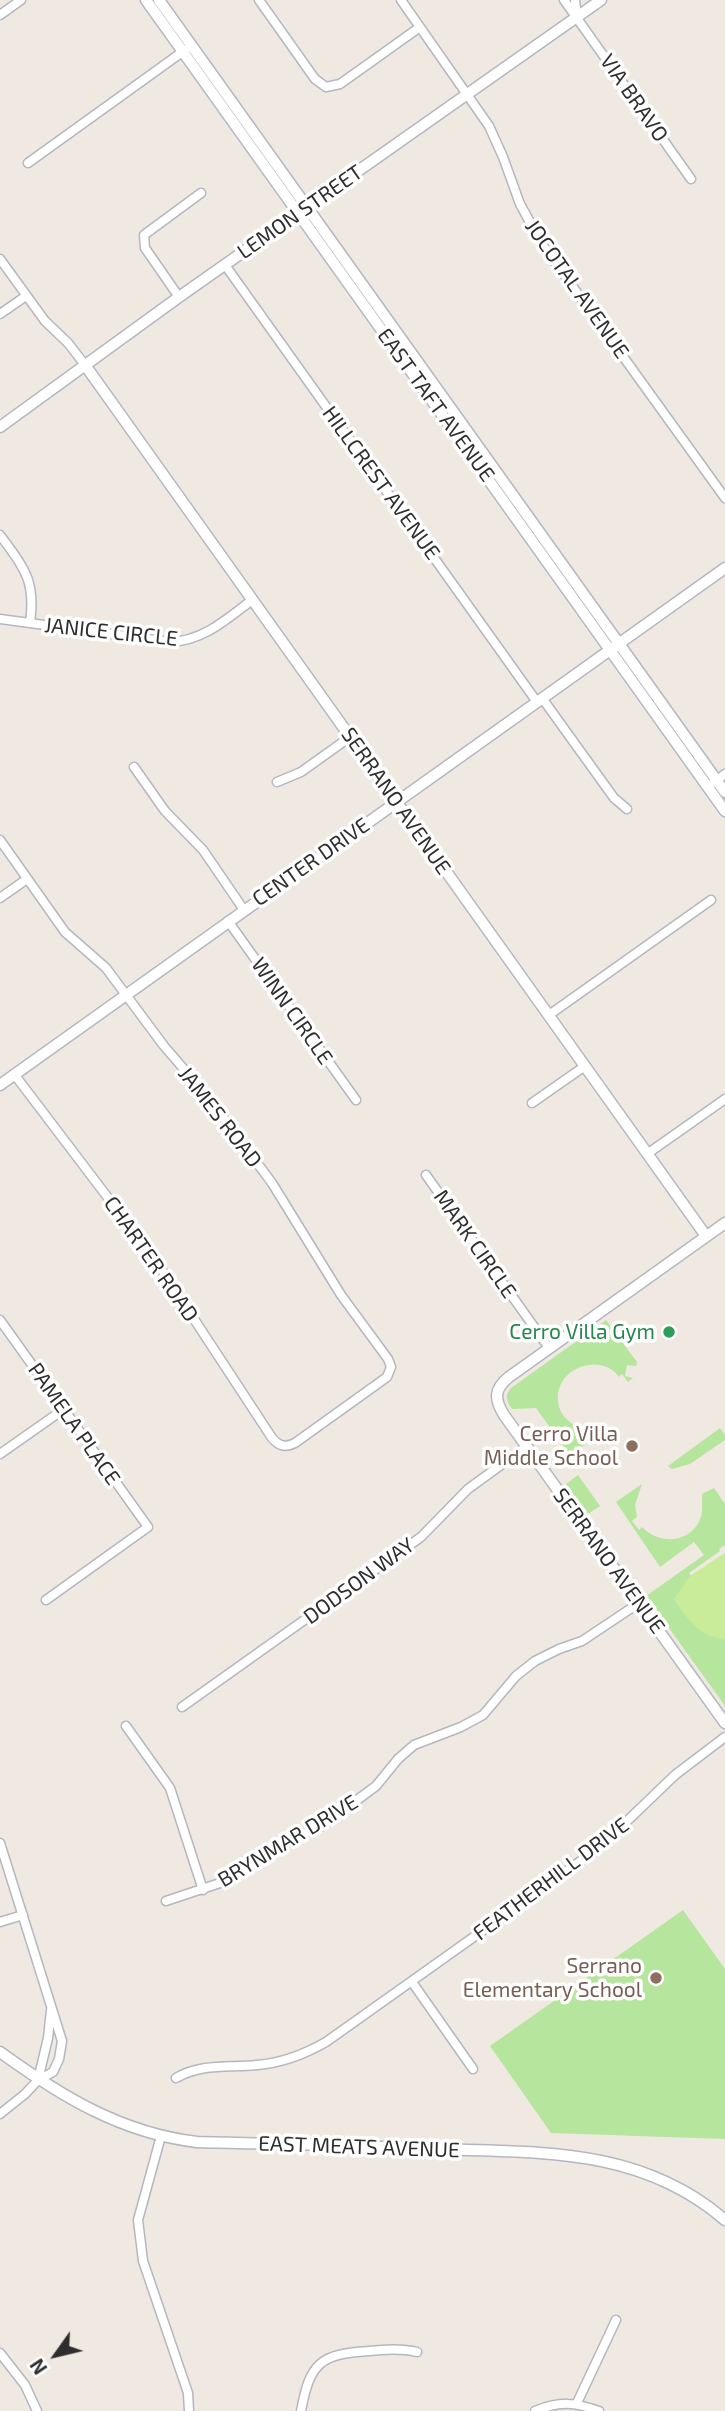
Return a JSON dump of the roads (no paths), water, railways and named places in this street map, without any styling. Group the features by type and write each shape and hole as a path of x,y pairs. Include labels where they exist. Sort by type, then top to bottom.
{"street":[{"path":"0,15 22,0"},
{"name":"EAST TAFT AVENUE","path":"146,0 187,48"},
{"name":"EAST TAFT AVENUE","path":"159,0 187,48 614,647 725,792"},
{"path":"259,0 315,79 327,86 340,84 420,27"},
{"name":"JOCOTAL AVENUE","path":"401,0 496,139 520,204 542,243 725,498"},
{"name":"VIA BRAVO","path":"564,0 691,179"},
{"name":"VIA BRAVO","path":"575,0 577,18"},
{"name":"LEMON STREET","path":"0,427 179,297 601,0"},
{"path":"28,163 187,48"},
{"path":"179,297 145,248 144,235 201,193"},
{"path":"0,259 45,321 68,343 85,365"},
{"name":"HILLCREST AVENUE","path":"225,265 540,700 614,798 626,809"},
{"path":"0,314 26,296"},
{"name":"SERRANO AVENUE","path":"85,365 706,1237"},
{"path":"0,535 22,566 31,585 33,603 30,623"},
{"name":"CENTER DRIVE","path":"0,1084 725,568"},
{"name":"JANICE CIRCLE","path":"0,618 182,642 210,631 253,600"},
{"path":"277,782 301,772 350,737"},
{"path":"134,767 165,811 203,850 244,909"},
{"name":"EAST TAFT AVENUE","path":"716,780 725,811"},
{"name":"JAMES ROAD","path":"0,840 65,932 101,963 127,994 272,1183 341,1295 388,1359 390,1371 382,1382 295,1443 281,1446"},
{"path":"0,898 27,879"},
{"path":"549,1015 711,900"},
{"name":"WINN CIRCLE","path":"228,921 356,1100"},
{"path":"532,1103 585,1066"},
{"name":"CHARTER ROAD","path":"14,1074 156,1261 272,1438 281,1446"},
{"path":"647,1154 725,1098"},
{"name":"MARK CIRCLE","path":"426,1175 549,1348"},
{"path":"549,1348 725,1223"},
{"name":"PAMELA PLACE","path":"0,1320 148,1527 46,1600"},
{"name":"SERRANO AVENUE","path":"549,1348 500,1386 496,1397 500,1408 725,1723"},
{"path":"0,1454 64,1409"},
{"name":"DODSON WAY","path":"183,1707 421,1536 468,1489 527,1446"},
{"name":"BRYNMAR DRIVE","path":"166,1901 235,1878 272,1848 322,1825 376,1786 398,1759 414,1745 461,1727 483,1714 516,1676 535,1661 582,1641 639,1603"},
{"path":"126,1726 170,1788 203,1890"},
{"name":"FEATHERHILL DRIVE","path":"176,2078 200,2068 261,2065 304,2053 335,2036 600,1848 675,1775 725,1737"},
{"path":"0,1843 61,2035 62,2050 53,2072 38,2080 0,2114"},
{"path":"0,1922 23,1915"},
{"path":"412,1982 473,2069"},
{"path":"38,2080 48,2038 51,2009"},
{"name":"EAST MEATS AVENUE","path":"0,2052 38,2080 101,2116 161,2137 197,2142 536,2152 593,2158 668,2183 725,2220"},
{"path":"161,2137 138,2220 143,2261 188,2393 189,2411"},
{"path":"578,2403 616,2319"},
{"path":"301,2411 309,2376 334,2354 403,2348 417,2352"},
{"path":"0,2353 25,2385 37,2411"},
{"path":"535,2411 555,2404 578,2403 598,2411"}],"place":[{"name":"Cerro Villa Gym","path":"669,1332"},
{"name":"Cerro Villa Middle School","path":"632,1446"},
{"name":"Serrano Elementary School","path":"656,1978"}]}
